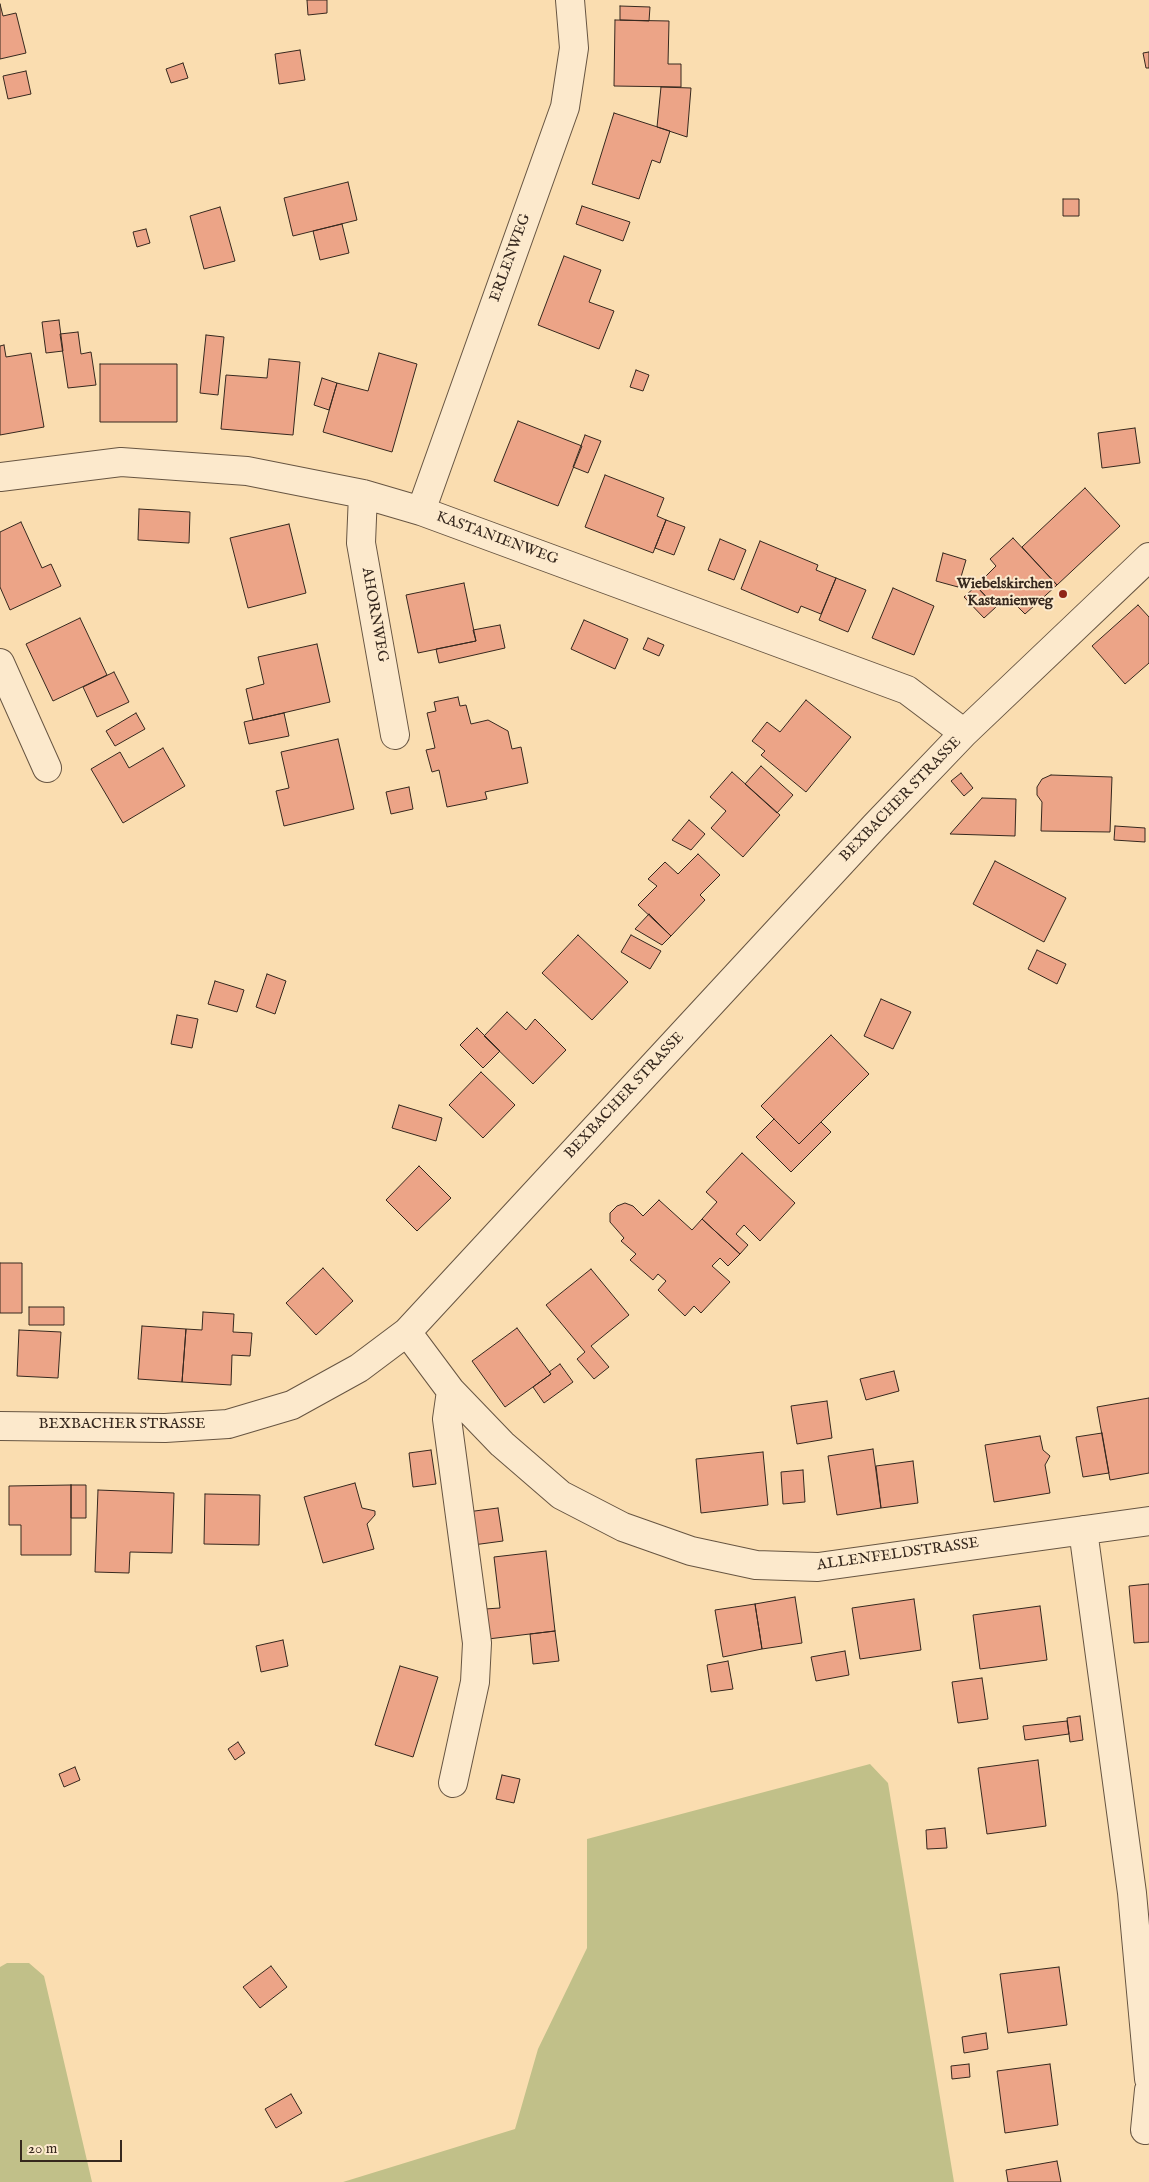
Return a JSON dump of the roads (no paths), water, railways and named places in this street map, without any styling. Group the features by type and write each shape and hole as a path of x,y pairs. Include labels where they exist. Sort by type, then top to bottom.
{"street":[{"name":"ERLENWEG","path":"421,511 565,107 574,48 570,0"},
{"name":"KASTANIENWEG","path":"0,477 121,462 247,471 363,494 421,511 907,690 964,733"},
{"name":"AHORNWEG","path":"363,494 361,543 395,735"},
{"name":"BEXBACHER STRASSE","path":"0,1426 165,1428 228,1424 292,1405 359,1368 407,1332 875,826 964,733 1149,557"},
{"path":"0,663 47,768"},
{"name":"ALLENFELDSTRASSE","path":"407,1332 451,1392 502,1444 561,1495 623,1527 691,1551 756,1565 818,1567 1149,1521"},
{"path":"451,1392 447,1419 477,1643 475,1682 452,1783"},
{"path":"1083,1530 1132,1894 1149,2079"},
{"path":"1144,2130 1149,2090"}],"place":[{"name":"Wiebelskirchen Kastanienweg","path":"1063,594"}]}
